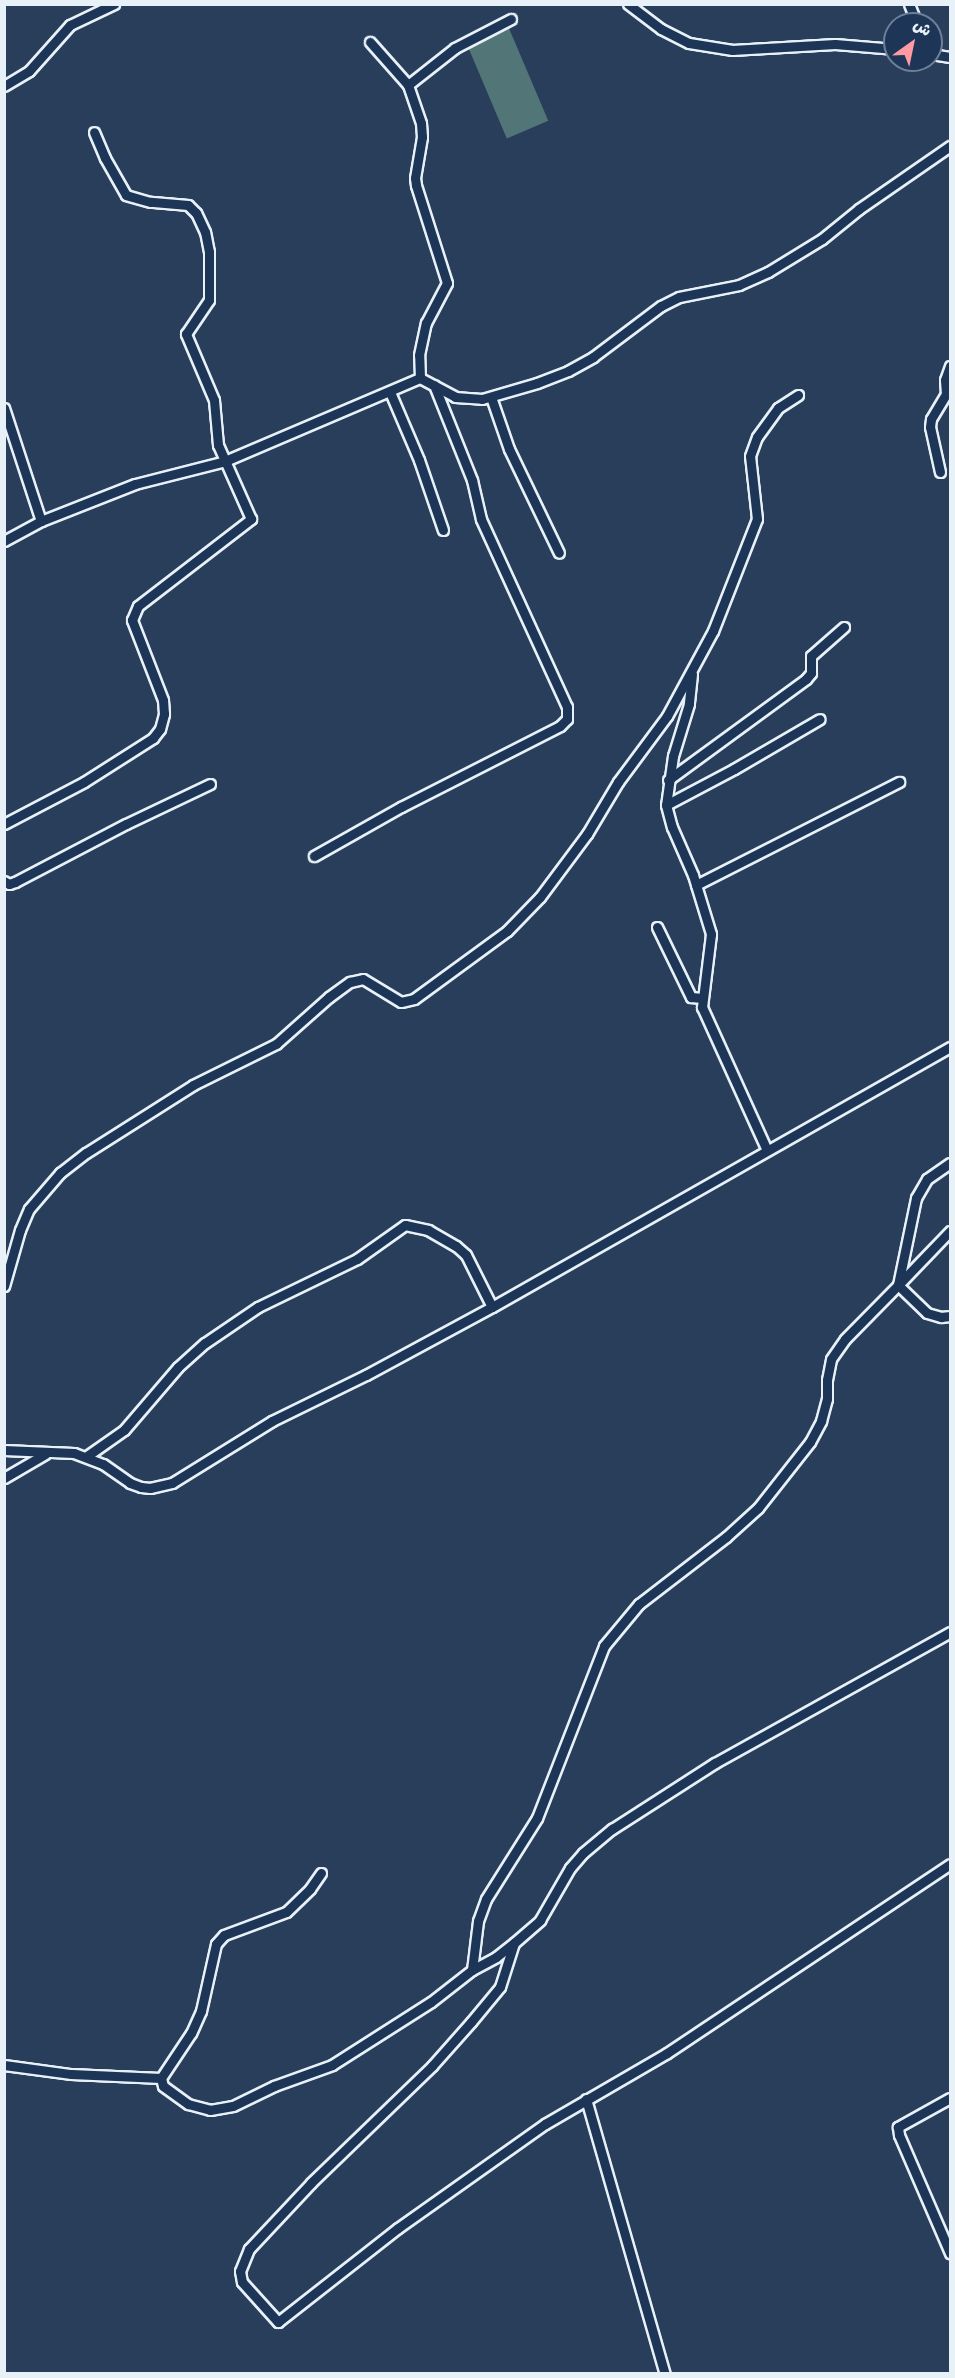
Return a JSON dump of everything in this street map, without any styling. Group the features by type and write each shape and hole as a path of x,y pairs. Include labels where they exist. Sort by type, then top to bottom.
{"street":[{"path":"4,86 29,71 70,25 114,4"},
{"path":"628,4 661,29 689,43 732,50 835,44 883,48"},
{"path":"408,85 455,48 511,19"},
{"path":"370,42 408,85 421,123 422,137 415,178 446,279 423,332 419,355 420,378"},
{"path":"4,824 84,782 153,738 160,729 163,700 132,620 138,606 251,519 225,462 216,436 214,400 186,334 209,300 209,252 206,232 196,213 188,205 150,202 126,195 105,158 94,132"},
{"path":"420,378 455,397 469,399 491,397 568,371 593,357 661,306 679,297 739,285 768,273 822,239 860,209 951,146"},
{"path":"940,472 930,427 931,419 946,394 945,380 951,366"},
{"path":"4,541 41,521 135,484 225,462 420,378"},
{"path":"314,856 401,807 560,726 567,719 567,707 481,519 472,480 434,385"},
{"path":"390,392 419,460 443,530"},
{"path":"4,1286 20,1230 29,1209 60,1173 86,1154 193,1085 276,1044 329,997 350,982 363,979 401,1002 414,999 447,977 522,918 572,855 618,782 667,716 713,632 757,519 750,456 757,437 778,408 798,395"},
{"path":"491,397 509,449 559,553"},
{"path":"4,408 41,521"},
{"path":"668,780 806,679 811,673 811,656 844,627"},
{"path":"692,671 689,704 668,780 666,805 672,827 696,885 711,934 710,956 702,998 705,1017 767,1150"},
{"path":"666,805 820,719"},
{"path":"696,885 899,782"},
{"path":"4,881 15,882 126,824 210,784"},
{"path":"657,927 691,997 702,998"},
{"path":"4,1450 47,1453 61,1451 87,1456 141,1487 150,1488 172,1483 272,1421 366,1375 492,1306 951,1047"},
{"path":"898,1285 916,1198 927,1179 951,1163"},
{"path":"87,1456 124,1430 178,1367 205,1343 258,1307 357,1258 405,1225 414,1225 428,1230 456,1246 466,1256 492,1306"},
{"path":"472,1970 478,1921 486,1899 537,1818 604,1646 639,1604 726,1537 758,1508 783,1479 810,1442 821,1421 827,1399 827,1380 831,1359 845,1339 951,1231"},
{"path":"898,1285 927,1312 941,1317 951,1316"},
{"path":"4,1478 47,1453"},
{"path":"321,1873 310,1889 286,1912 220,1938 213,1952 201,2011 191,2033 161,2078 163,2086 199,2108 232,2106 274,2086 332,2066 431,2002 472,1970 496,1957 514,1943 540,1920 570,1868 583,1853 612,1829 716,1763 951,1632"},
{"path":"514,1943 504,1979 432,2066 272,2223 249,2249 242,2262 242,2282 278,2322 398,2228 545,2124 667,2053 951,1864"},
{"path":"4,2066 71,2074 161,2078"},
{"path":"951,2098 898,2127 899,2135 951,2253"},
{"path":"586,2099 665,2373"}],"green space":[{"path":"508,26 548,121 507,138 467,44"}]}
